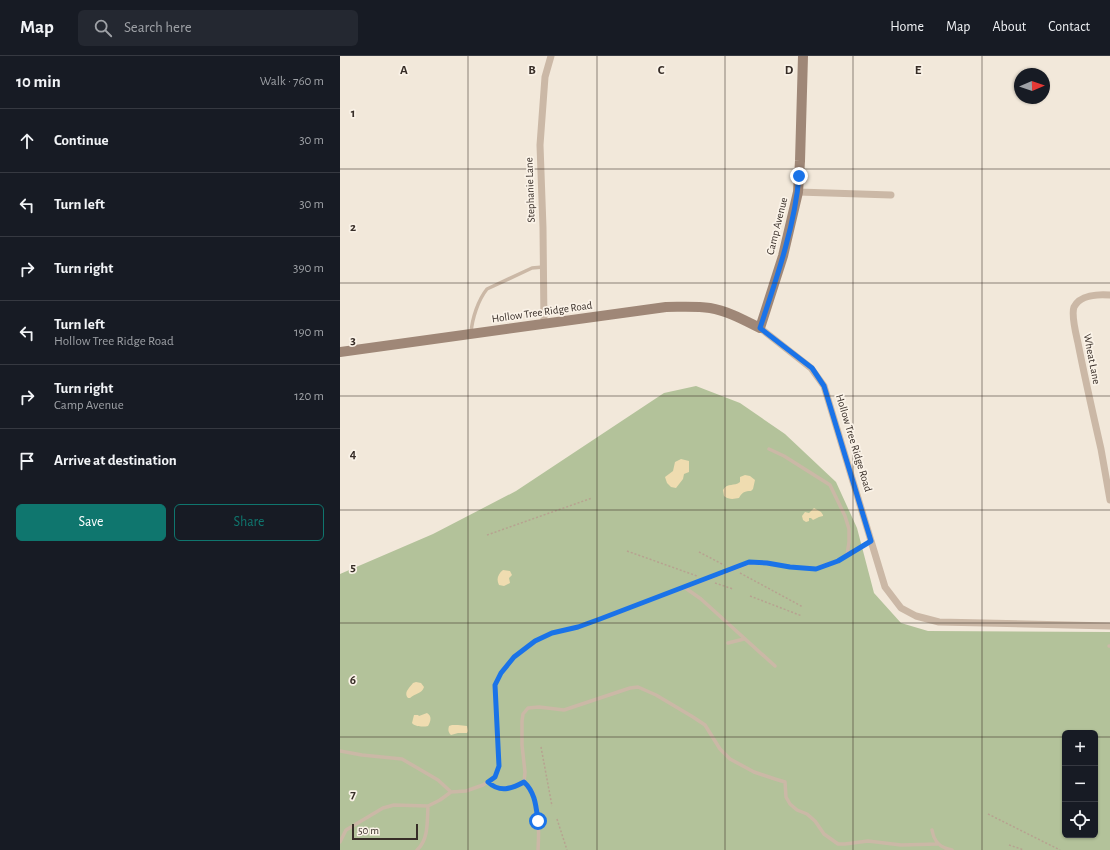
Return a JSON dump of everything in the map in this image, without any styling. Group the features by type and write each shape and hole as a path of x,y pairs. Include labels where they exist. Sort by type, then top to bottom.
{"street":[{"name":"Stephanie Lane","path":"544,324 540,145 545,77 551,56"},
{"name":"Camp Avenue","path":"760,328 783,256 798,192 803,56"},
{"path":"798,192 891,195"},
{"name":"Wheat Lane","path":"1110,295 1093,296 1079,300 1073,313 1083,371 1110,500"},
{"name":"Hollow Tree Ridge Road","path":"340,352 666,307 691,306 712,308 735,316 760,328 812,368 824,386 885,587 901,608 916,616 939,622 1110,626"}],"lane":[{"path":"471,334 472,322 483,293 487,289 532,268 543,266"},
{"path":"769,449 784,456 830,485 849,529 847,555"},
{"path":"340,842 346,830 383,808 394,805 428,806 451,792 466,791 488,782 495,777 499,766 495,685 501,673 514,657 535,641 552,633 578,627 600,619 749,562 816,569 838,561 871,541"},
{"path":"684,587 701,599 774,666"},
{"path":"728,643 744,639"},
{"path":"538,850 539,838 536,804 533,794 524,782 525,772 522,745 523,714 528,708 539,707 564,710 630,688 638,687 656,695 705,725 720,750 730,759 754,772 785,782 786,797 790,804 797,810 807,814 815,821 824,834 838,844 868,842 901,845 938,844"},
{"path":"340,751 402,759 438,780 451,792"},
{"path":"488,782 497,788 508,788 524,782"},
{"path":"417,850 421,846 427,830 428,806"},
{"path":"932,830 933,838 938,844 945,849 952,850"},
{"path":"421,846 424,850"}],"path":[{"path":"487,535 592,498"},
{"path":"627,551 733,589"},
{"path":"699,552 803,607"},
{"path":"750,596 802,616"},
{"path":"541,747 552,806"},
{"path":"988,814 1060,850"},
{"path":"557,819 567,850"},
{"path":"1009,845 1024,850"}],"green space":[{"path":"696,386 740,403 785,434 836,482 857,528 874,593 901,623 928,631 1110,632 1110,850 340,850 340,574 433,534 516,491 664,393"}],"sand":[{"path":"681,459 689,461 689,472 684,474 683,479 676,488 671,487 667,483 665,477 673,471 675,462"},
{"path":"745,475 750,476 755,480 751,491 744,492 739,498 730,499 724,496 723,490 727,486 740,482 740,477"},
{"path":"814,508 821,512 823,516 813,520 809,518 809,521 806,522 803,520 802,516 805,512 809,513"},
{"path":"503,570 510,571 512,575 509,578 510,583 504,586 499,585 498,581 499,575"},
{"path":"413,683 421,683 424,687 423,689 408,698 406,694 408,690"},
{"path":"427,713 430,716 428,726 422,727 412,723 414,715 419,716"},
{"path":"449,726 467,726 468,731 467,733 451,735 448,729"}],"route":[{"path":"538,821 533,794 524,782 508,788 497,788 488,782 495,777 499,766 495,685 501,673 514,657 535,641 552,633 578,627 749,562 816,569 838,561 871,541 824,386 812,368 760,328 783,256 796,205 799,176"}]}
